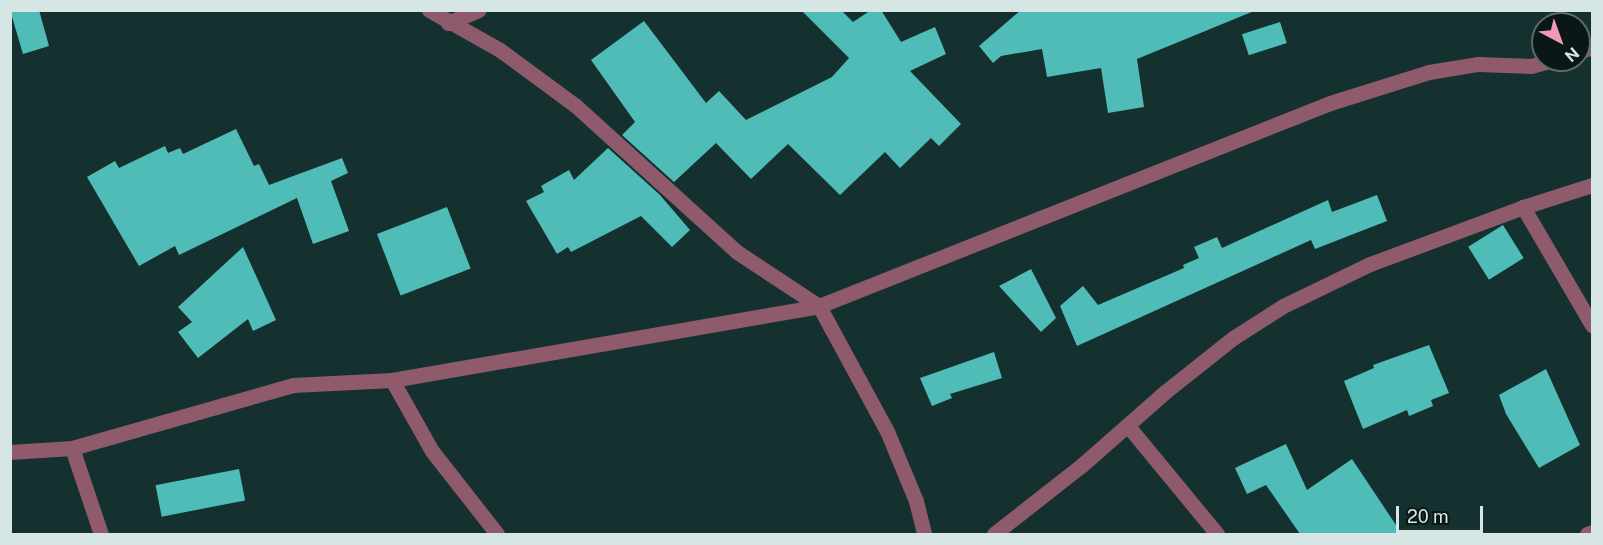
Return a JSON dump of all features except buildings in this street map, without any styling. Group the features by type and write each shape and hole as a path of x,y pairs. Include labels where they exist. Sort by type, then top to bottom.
{"street":[{"path":"429,10 448,23 500,50 576,106 737,252 819,306 887,431 916,501 924,534"},
{"path":"448,23 478,10"},
{"path":"10,452 72,448 293,385 392,380 819,306 1330,103 1429,72 1478,64 1531,66"},
{"path":"994,534 1233,338 1283,306 1370,264 1523,207 1593,185"},
{"path":"1523,207 1593,325"},
{"path":"392,380 432,451 497,534"},
{"path":"1128,426 1216,534"},
{"path":"72,448 101,534"},
{"path":"1587,534 1593,532"}]}
